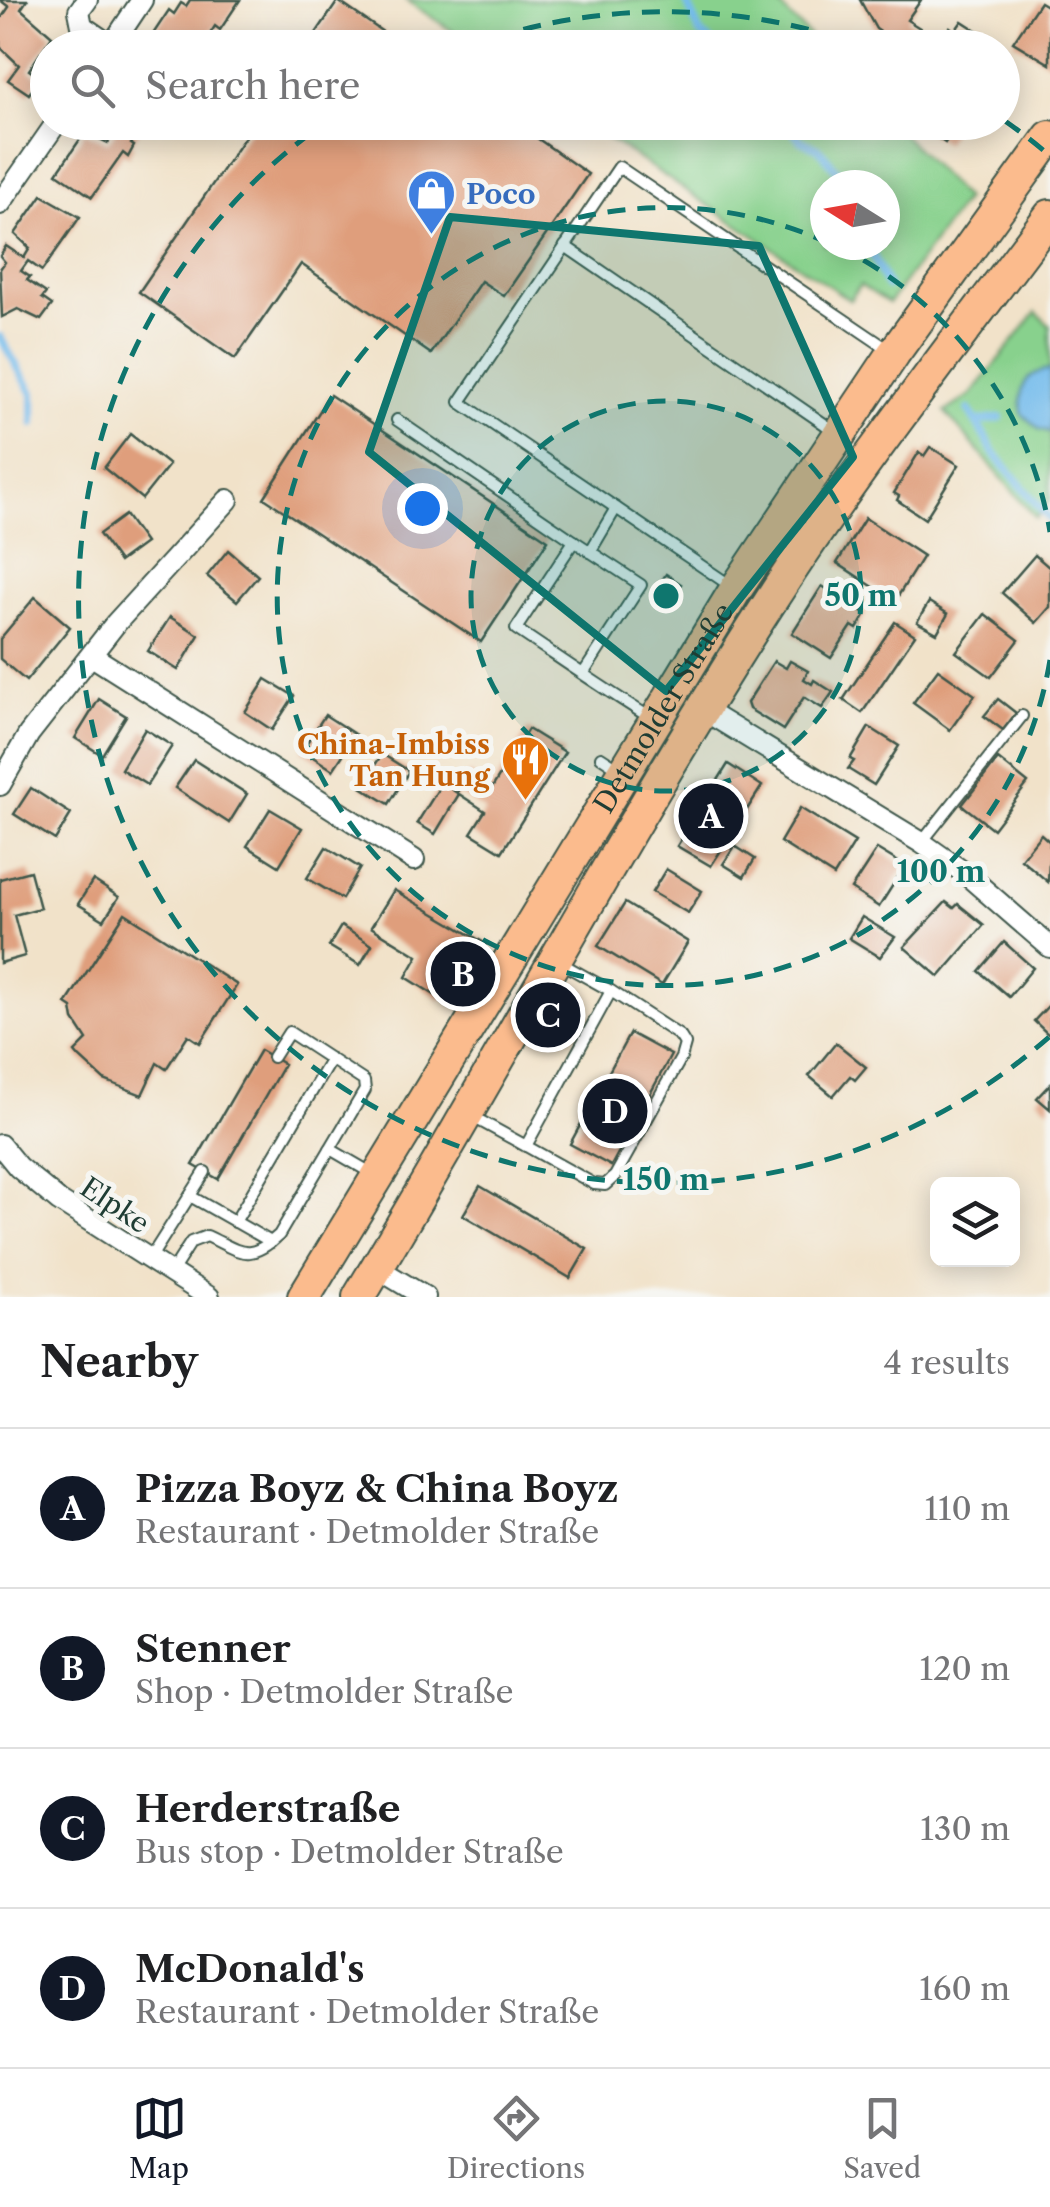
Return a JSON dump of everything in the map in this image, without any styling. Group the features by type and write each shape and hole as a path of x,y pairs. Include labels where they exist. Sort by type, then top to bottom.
{"main road":[{"name":"Detmolder Straße","path":"304,1297 336,1244 364,1169 612,764 654,720 736,589 894,353 1050,137"},
{"name":"Detmolder Straße","path":"360,1297 702,710 832,510 1050,216"},
{"path":"336,1244 377,1268"}],"street":[{"path":"87,0 79,10 82,26 88,30"},
{"path":"123,30 143,0"},
{"path":"0,204 44,140"},
{"path":"0,785 30,734 116,623 228,500"},
{"path":"92,656 414,860"},
{"path":"702,710 922,843 966,874 1050,948"},
{"name":"Elpke","path":"0,1145 42,1188 209,1297"},
{"path":"377,1268 425,1297"}],"lane":[{"path":"736,589 460,402 618,167 894,353"},
{"path":"565,246 839,434"},
{"path":"398,420 641,586 582,674"},
{"path":"590,552 616,508"},
{"path":"574,541 516,630 654,720"},
{"path":"922,843 1022,716"},
{"path":"468,1114 594,1184 605,1184 614,1176 681,1058 685,1044 680,1036 555,960"},
{"path":"526,1146 611,992"},
{"path":"170,1274 191,1242 206,1236 246,1254 264,1249 278,1235 366,1090 364,1081 288,1032 274,1057"},
{"path":"235,1222 330,1058"},
{"path":"330,1148 364,1169"},
{"path":"148,1260 205,1172"},
{"path":"190,1196 270,1242"}],"highlighted area":[{"path":"450,217 759,246 853,457 666,691 369,452"}],"green space":[{"path":"406,0 774,0 803,30 451,30"},
{"path":"610,140 908,140 965,199 889,303 860,285 850,300"},
{"path":"1036,312 1050,326 1050,500 1036,518 945,412 971,395"}],"water":[{"path":"1050,369 1050,432 1039,429 1022,414 1021,397 1028,379"}],"building":[{"path":"0,0 27,0 21,9 45,30 30,30 29,94 8,80 19,65 0,47 0,20 9,7"},
{"path":"190,0 240,0 220,30 215,26 212,30 156,30 169,10 174,14 181,3 186,6"},
{"path":"860,0 921,0 907,20 923,30 876,29"},
{"path":"338,1 380,30 318,30"},
{"path":"1040,2 1050,8 1050,64 1020,46 1020,32"},
{"path":"962,21 976,30 956,30"},
{"path":"80,140 134,140 134,146 128,157 123,153 92,197 57,173"},
{"name":"Poco","path":"243,140 540,140 588,174 504,296 481,281 431,354 301,264 235,359 139,292"},
{"path":"42,195 80,217 42,271 28,261 21,271 46,293 42,298 52,305 41,320 18,309 2,317 0,269 5,262 0,256 6,246 24,258 30,248 15,234"},
{"path":"330,395 548,540 481,642 264,498"},
{"path":"130,434 169,465 142,499 104,468"},
{"path":"930,447 959,465 925,519 897,500 899,496 894,493 919,452 924,456"},
{"path":"125,515 145,543 119,562 99,534"},
{"path":"865,518 923,556 895,601 837,563"},
{"path":"228,550 258,576 237,601 207,576"},
{"path":"1035,555 1050,568 1050,607 1036,623 1002,593"},
{"path":"666,574 681,584 670,599 656,590"},
{"path":"822,586 866,614 857,629 852,626 831,658 792,633"},
{"path":"35,597 70,627 26,681 0,659 0,639"},
{"path":"929,602 948,614 937,633 917,622"},
{"path":"985,614 1019,640 991,677 956,652"},
{"path":"170,617 199,635 178,670 148,651"},
{"path":"895,622 915,635 862,713 843,700"},
{"path":"774,661 786,668 790,661 808,671 804,679 812,684 814,680 833,692 822,708 804,697 783,730 749,709 747,703"},
{"path":"938,669 975,695 950,730 913,703"},
{"path":"266,679 294,696 272,730 245,712"},
{"path":"99,699 126,716 102,755 75,738"},
{"path":"998,699 1016,713 1003,730 984,716"},
{"path":"325,715 356,735 333,770 302,750"},
{"path":"869,727 899,746 874,785 848,769"},
{"path":"145,729 172,746 147,785 121,769"},
{"path":"528,729 565,752 502,852 471,833 485,811 459,794 435,834 417,823 442,783 457,793 469,773 492,788"},
{"path":"382,754 409,771 389,804 361,787"},
{"path":"998,759 1028,783 993,829 962,805"},
{"path":"194,760 247,794 229,823 175,788"},
{"path":"728,764 762,786 711,866 677,846"},
{"path":"31,788 71,814 55,840 14,814"},
{"path":"800,808 855,842 834,876 780,842"},
{"path":"270,809 302,828 279,866 247,846"},
{"path":"1041,834 1050,842 1048,882 1021,859"},
{"path":"735,846 755,859 744,877 723,864"},
{"path":"326,847 360,868 342,899 307,878"},
{"path":"877,849 905,866 879,907 851,889"},
{"path":"666,869 702,891 688,913 652,892"},
{"path":"30,871 40,908 14,915 25,956 0,963 0,879"},
{"path":"93,880 119,897 104,920 78,904"},
{"path":"394,890 486,944 464,981 455,975 441,999 406,977 418,956 371,927"},
{"path":"946,902 954,908 958,904 984,925 939,977 904,947"},
{"path":"625,903 688,942 662,985 598,946"},
{"path":"125,913 237,985 200,1043 188,1035 166,1069 157,1063 142,1095 104,1080 79,1057 75,1052 87,1040 74,1020 72,1008 66,1004"},
{"path":"862,917 895,937 880,957 849,938"},
{"path":"341,926 372,945 360,965 329,946"},
{"path":"1004,942 1033,968 1009,997 979,971"},
{"path":"1050,1004 1050,1036 1034,1021"},
{"path":"630,1033 671,1055 611,1166 570,1144"},
{"path":"836,1043 866,1067 855,1080 850,1076 833,1096 809,1076"},
{"path":"260,1050 284,1064 218,1179 193,1165"},
{"path":"1050,1084 1050,1109 1037,1098"},
{"path":"480,1186 587,1249 570,1278 463,1215"}],"waterway":[{"path":"686,0 698,30"},
{"path":"800,140 818,148 836,170"},
{"path":"875,260 887,286"},
{"path":"0,337 33,394 33,423"},
{"path":"969,410 994,453 1050,520"},
{"path":"978,422 1000,418"}],"place":[{"name":"Poco","path":"431,236"},
{"name":"China-Imbiss Tan Hung","path":"525,802"},
{"name":"Pizza Boyz & China Boyz","path":"711,816"},
{"name":"Stenner","path":"463,974"},
{"name":"Herderstraße","path":"548,1015"},
{"name":"McDonald's","path":"615,1111"}]}
